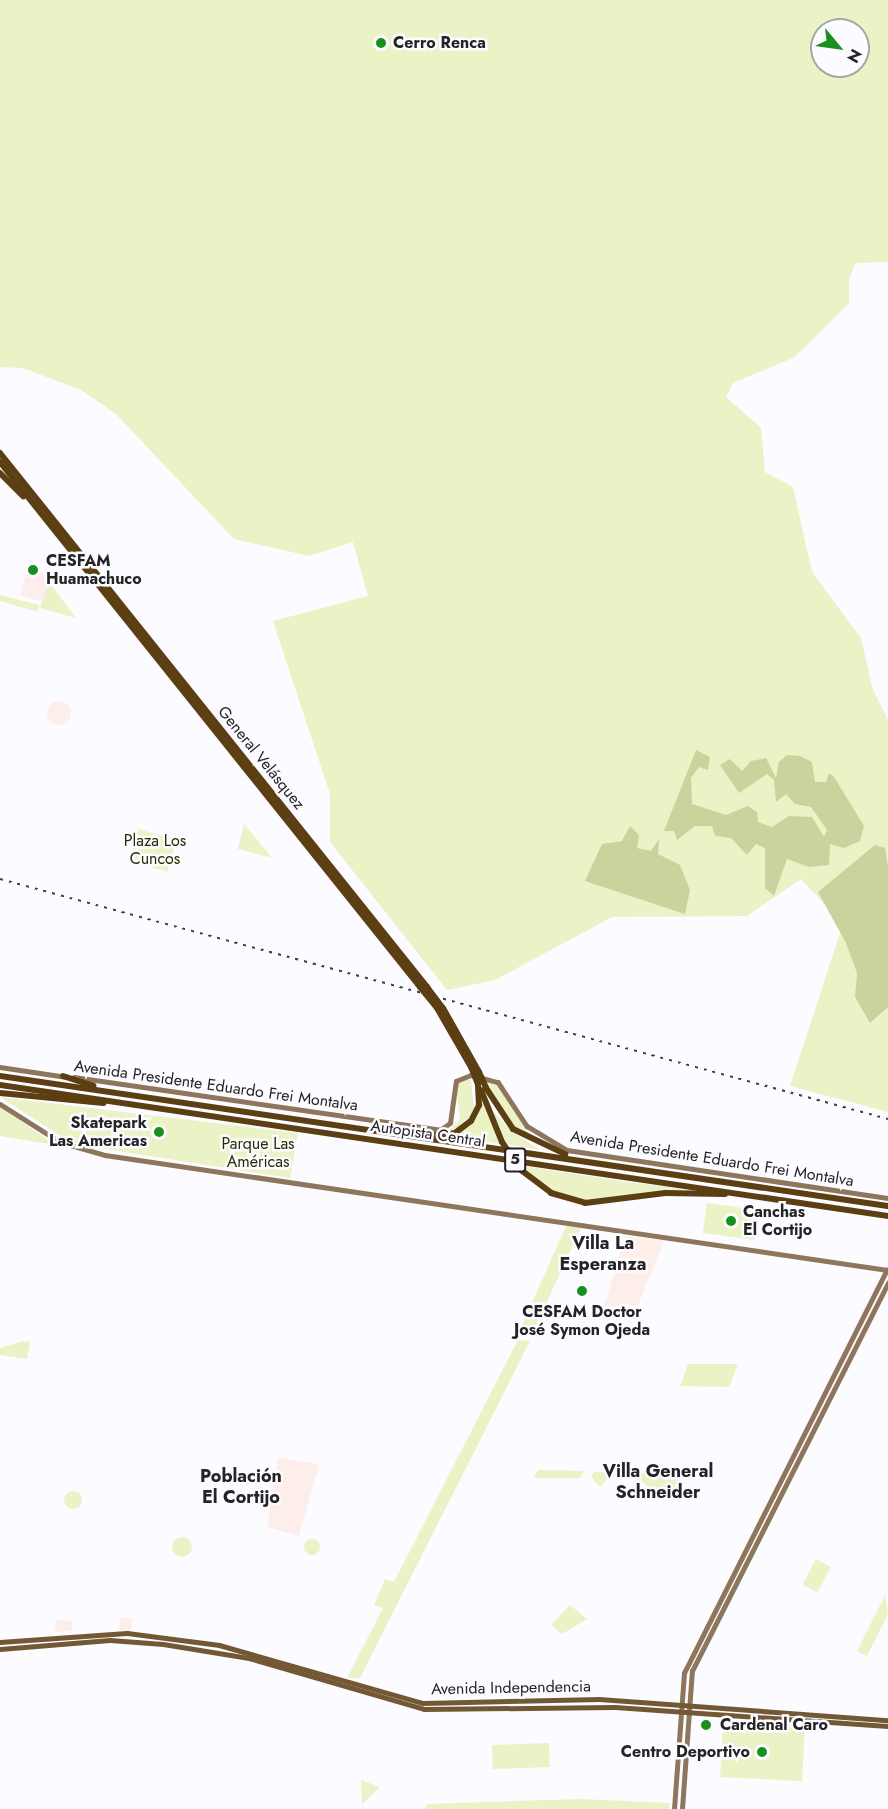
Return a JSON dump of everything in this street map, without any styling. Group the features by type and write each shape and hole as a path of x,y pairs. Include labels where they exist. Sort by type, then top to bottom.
{"highway":[{"name":"General Velásquez","path":"0,453 424,987 440,1008 479,1072 486,1089 518,1132 590,1161"},
{"name":"General Velásquez","path":"0,462 424,987"},
{"path":"0,473 37,509"},
{"name":"General Velásquez","path":"440,1008 471,1067 502,1142 521,1170 551,1193 585,1203 665,1193 742,1194"},
{"name":"Autopista Central","path":"0,1076 888,1206"},
{"path":"63,1076 117,1092"},
{"path":"413,1135 451,1134 465,1127 478,1110 478,1084"},
{"name":"Autopista Central","path":"0,1085 888,1216"},
{"path":"0,1092 128,1103"}],"main road":[{"name":"Avenida Presidente Eduardo Frei Montalva","path":"0,1067 443,1130 451,1122 456,1081 471,1075 498,1082 527,1126 567,1150 888,1198"},
{"path":"0,1104 56,1140 105,1155 888,1269 853,1345"},
{"path":"682,1809 686,1668 853,1345 888,1283"},
{"name":"Avenida Independencia","path":"0,1642 105,1634 160,1637 253,1652 422,1703 599,1699 888,1726"},
{"path":"160,1637 163,1644"},
{"name":"Avenida Independencia","path":"0,1649 110,1640 163,1644 249,1658 420,1709 684,1707 888,1720"},
{"path":"675,1809 678,1752 684,1707"},
{"path":"678,1752 685,1752"}],"shaded area":[{"name":"CESFAM Huamachuco","path":"30,558 49,582 42,602 20,595"},
{"path":"59,701 64,702 70,708 70,718 64,724 59,725 54,724 48,718 47,713 48,708 54,702"},
{"path":"625,1236 664,1241 638,1305 604,1307"},
{"path":"278,1458 319,1464 299,1536 267,1527"},
{"path":"121,1617 133,1619 131,1632 119,1630"},
{"path":"56,1620 73,1621 72,1631 55,1632"}],"green space":[{"path":"0,0 888,0 888,262 856,263 849,279 849,303 795,357 733,383 726,397 761,428 765,472 793,487 812,572 861,638 873,690 888,720 888,1112 790,1086 843,924 801,879 747,916 612,917 495,980 447,990 330,842 330,794 273,621 368,596 353,542 309,556 234,539 116,414 81,390 23,368 0,367"},
{"path":"49,582 76,618 40,608"},
{"path":"0,595 39,605 38,612 0,601"},
{"path":"696,750 710,757 708,770 699,767 691,778 692,804 726,815 748,806 757,812 758,822 772,827 789,816 812,817 824,837 827,830 811,807 795,804 786,794 776,802 774,780 767,774 739,793 720,765 730,759 742,771 751,761 766,758 776,778 779,762 787,755 800,756 812,762 815,782 826,782 829,773 834,777 864,826 860,841 844,848 830,844 829,865 809,867 787,859 774,896 765,888 765,848 756,844 747,855 731,838 715,836 712,826 695,826 677,840 674,831 664,831"},
{"path":"244,824 272,858 238,849"},
{"path":"630,826 639,835 637,848 651,851 659,839 658,854 680,865 690,890 685,914 585,881 602,844 622,841"},
{"name":"Plaza Los Cuncos","path":"138,829 176,840 167,872 129,861"},
{"path":"875,845 885,848 888,867 888,1007 870,1023 855,997 857,973 846,943 818,892"},
{"path":"465,1079 471,1080 474,1109 468,1122 446,1133 460,1120 456,1083"},
{"path":"486,1083 498,1086 533,1141 509,1123"},
{"name":"Parque Las Américas","path":"0,1097 298,1133 290,1178 73,1144"},
{"path":"482,1100 500,1144 454,1136 474,1122"},
{"path":"0,1107 19,1120 55,1145 0,1136"},
{"path":"492,1110 513,1133 540,1150 507,1144"},
{"path":"522,1166 682,1189 615,1201 580,1200 553,1191"},
{"name":"Canchas El Cortijo","path":"707,1203 758,1210 754,1240 703,1233"},
{"path":"566,1226 581,1228 531,1336 519,1332"},
{"path":"518,1340 530,1341 360,1678 347,1678 383,1608 374,1605 385,1579 394,1582"},
{"path":"23,1341 30,1342 27,1359 0,1355 0,1348"},
{"path":"688,1364 738,1364 729,1387 680,1386"},
{"path":"538,1470 584,1471 580,1478 534,1478"},
{"path":"594,1472 613,1472 600,1487 591,1477"},
{"path":"633,1473 685,1473 686,1474 662,1500"},
{"path":"73,1491 79,1494 82,1500 79,1506 73,1509 67,1506 64,1500 67,1494"},
{"path":"182,1537 189,1540 192,1547 189,1554 182,1557 175,1554 172,1547 175,1540"},
{"path":"309,1539 315,1539 320,1547 318,1553 309,1555 304,1550 304,1544"},
{"path":"816,1559 831,1567 817,1593 802,1585"},
{"path":"885,1595 888,1614 867,1656 857,1651"},
{"path":"570,1605 587,1619 562,1634 551,1625"},
{"name":"Centro Deportivo","path":"723,1723 805,1727 802,1781 720,1777"},
{"path":"549,1743 550,1767 493,1769 492,1745"},
{"path":"361,1780 380,1787 362,1804"},
{"path":"580,1799 670,1803 669,1809 424,1809 428,1804"}],"railway":[{"path":"0,879 888,1119"}],"place":[{"name":"Cerro Renca","path":"381,43"},
{"name":"CESFAM Huamachuco","path":"33,570"},
{"name":"Skatepark Las Americas","path":"159,1132"},
{"name":"Canchas El Cortijo","path":"731,1221"},
{"name":"CESFAM Doctor José Symon Ojeda","path":"582,1291"},
{"name":"Cardenal Caro","path":"706,1725"},
{"name":"Centro Deportivo","path":"762,1752"}],"district":[{"name":"Villa La Esperanza","path":"603,1254"},
{"name":"Villa General Schneider","path":"658,1482"},
{"name":"Población El Cortijo","path":"241,1487"}]}
